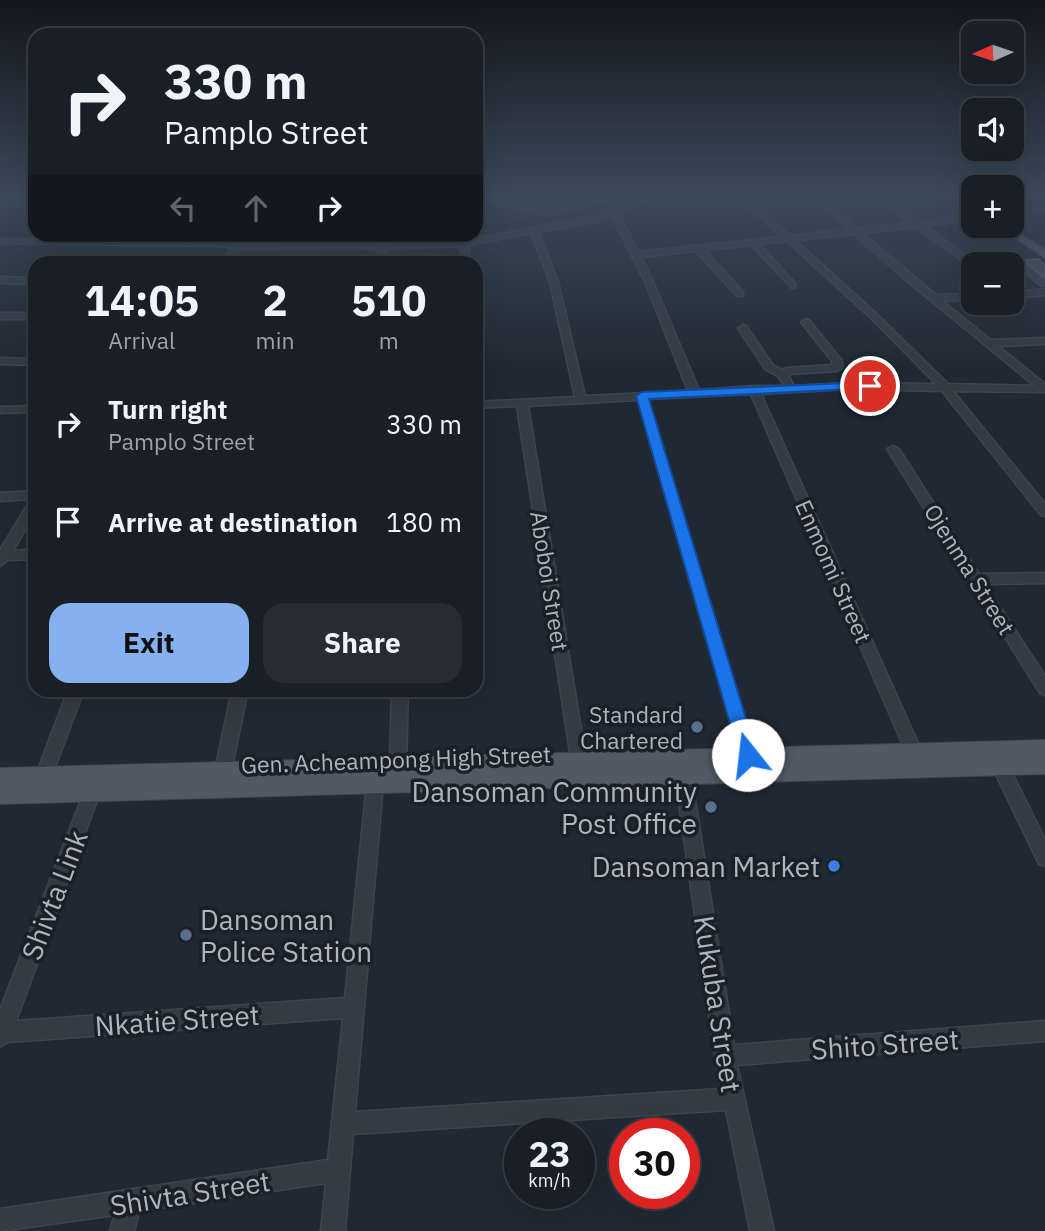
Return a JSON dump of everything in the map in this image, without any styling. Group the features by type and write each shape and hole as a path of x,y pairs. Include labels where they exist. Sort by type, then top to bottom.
{"main road":[{"name":"Gen. Acheampong High Street","path":"0,794 40,785 223,771 1045,749"},
{"name":"Gen. Acheampong High Street","path":"0,777 92,792 1045,765"}],"street":[{"path":"543,253 554,282 581,400"},
{"path":"657,253 637,255 694,392"},
{"path":"703,253 740,294"},
{"path":"763,253 792,285"},
{"path":"806,253 944,386 1045,512"},
{"path":"880,253 1045,389"},
{"path":"0,280 28,281"},
{"path":"1024,294 1045,292"},
{"path":"933,298 961,297"},
{"path":"0,316 28,316"},
{"path":"783,375 787,371 837,368 837,361 806,323"},
{"path":"743,328 769,368 783,375 790,388"},
{"path":"988,343 1045,341"},
{"path":"0,361 28,362"},
{"path":"483,405 754,389 944,386 1045,389"},
{"name":"Enmomi Street","path":"754,389 914,752"},
{"path":"642,396 748,755"},
{"name":"Aboboi Street","path":"522,403 578,760"},
{"path":"0,410 28,410"},
{"name":"Ojenma Street","path":"893,449 1045,689"},
{"path":"0,497 28,495"},
{"path":"1,558 28,514"},
{"path":"1,558 28,555"},
{"path":"977,579 1045,578"},
{"path":"40,785 73,697"},
{"path":"223,771 239,697"},
{"path":"398,765 400,697"},
{"path":"1000,766 1045,858"},
{"name":"Kukuba Street","path":"683,775 725,1056 762,1231"},
{"path":"332,1231 375,783"},
{"name":"Shivta Link","path":"1,1034 92,792"},
{"name":"Nkatie Street","path":"1,1034 354,1007"},
{"name":"Shito Street","path":"725,1056 1045,1031"},
{"path":"343,1124 733,1100"},
{"name":"Shivta Street","path":"0,1221 130,1204 338,1170"},
{"path":"122,1231 130,1204"}],"building":[{"path":"1038,259 1045,265 1045,278 1024,261"}],"place":[{"name":"Standard Chartered","path":"697,727"},
{"name":"Dansoman Community Post Office","path":"711,807"},
{"name":"Dansoman Market","path":"834,866"},
{"name":"Dansoman Police Station","path":"186,935"}],"route":[{"path":"748,755 642,396 870,386"}]}
